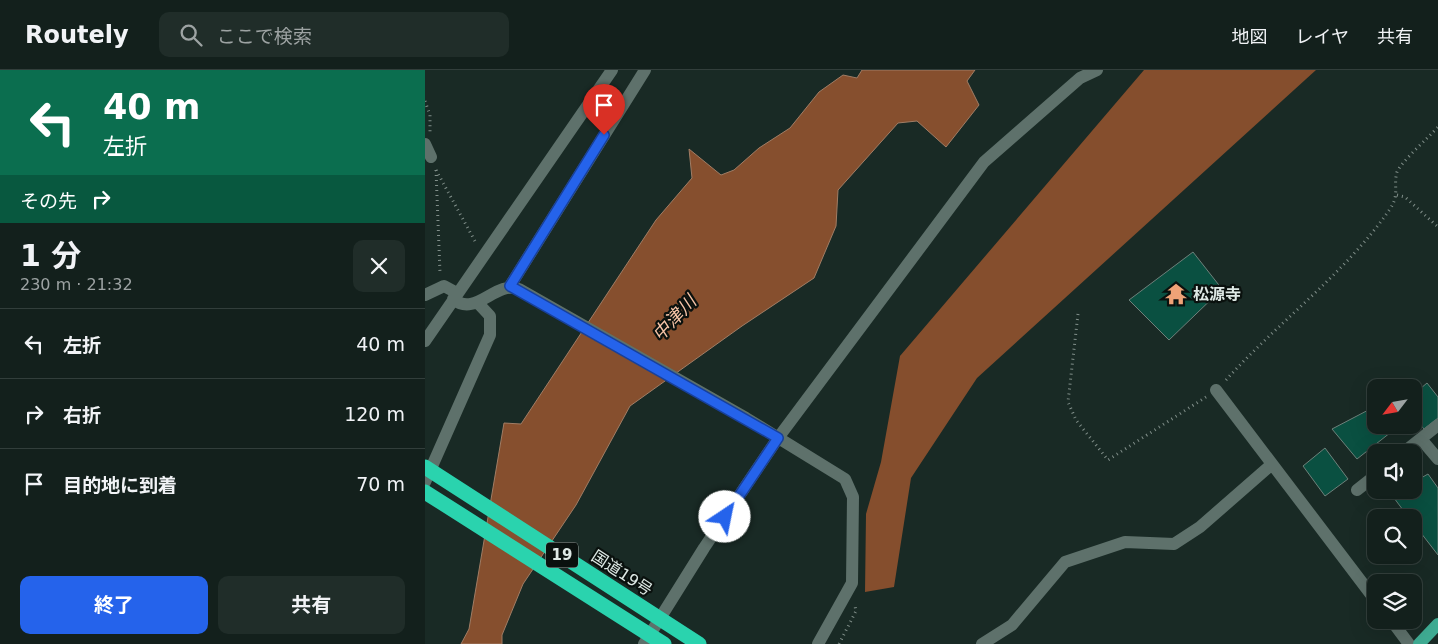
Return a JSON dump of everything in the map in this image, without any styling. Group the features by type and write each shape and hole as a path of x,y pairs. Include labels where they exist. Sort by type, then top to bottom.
{"highway":[{"name":"国道19号","path":"425,467 699,644"},
{"name":"19","path":"425,492 664,644"}],"main road":[{"path":"1419,644 1438,624"}],"street":[{"path":"425,341 612,70"},
{"path":"515,287 645,70"},
{"path":"644,644 703,548 778,438 984,162 1080,78 1097,70"},
{"path":"425,144 433,163"},
{"path":"425,295 441,286 449,287 459,304 467,305 488,298 495,290 515,287 746,418 845,479 853,497 852,583 818,644"},
{"path":"425,482 490,335 490,316 477,302"},
{"path":"1216,390 1367,589"},
{"path":"1414,444 1438,425"},
{"path":"1421,439 1438,459"},
{"path":"982,644 1012,625 1065,562 1125,542 1174,544 1200,527 1271,465"},
{"path":"1357,490 1367,482"},
{"path":"1398,629 1409,644"}],"path":[{"path":"425,101 430,115 441,286"},
{"path":"1078,314 1068,402 1076,420 1108,460 1216,390 1309,300 1364,240 1390,208 1397,195 1397,172 1414,151 1423,145 1438,127"},
{"path":"433,163 477,246 486,253"},
{"path":"1397,195 1405,197 1438,227"}],"shaded area":[{"path":"1144,70 1316,70 977,378 911,478 894,587 865,592 866,514 881,462 900,356"}],"water":[{"name":"中津川","path":"862,70 975,70 967,81 979,105 946,147 917,121 898,123 838,190 836,226 814,278 742,326 630,406 576,505 523,584 502,635 502,644 461,644 469,629 504,423 521,424 656,220 692,178 689,149 721,175 734,170 759,148 790,128 819,92 843,75 857,78"}],"building":[{"name":"松源寺","path":"1193,252 1222,289 1169,340 1129,300"},
{"path":"1427,383 1438,397 1438,418 1424,429 1423,428 1423,386"},
{"path":"1367,411 1367,434 1389,434 1376,444 1367,444 1367,451 1357,459 1332,429"},
{"path":"1325,448 1348,479 1325,496 1303,466"},
{"path":"1428,474 1438,488 1438,555 1422,534 1422,509 1402,509 1395,499 1422,499 1422,477"}],"place":[{"name":"松源寺","path":"1176,294"}],"route":[{"path":"604,135 510,286 519,289 778,438 725,517"}]}
